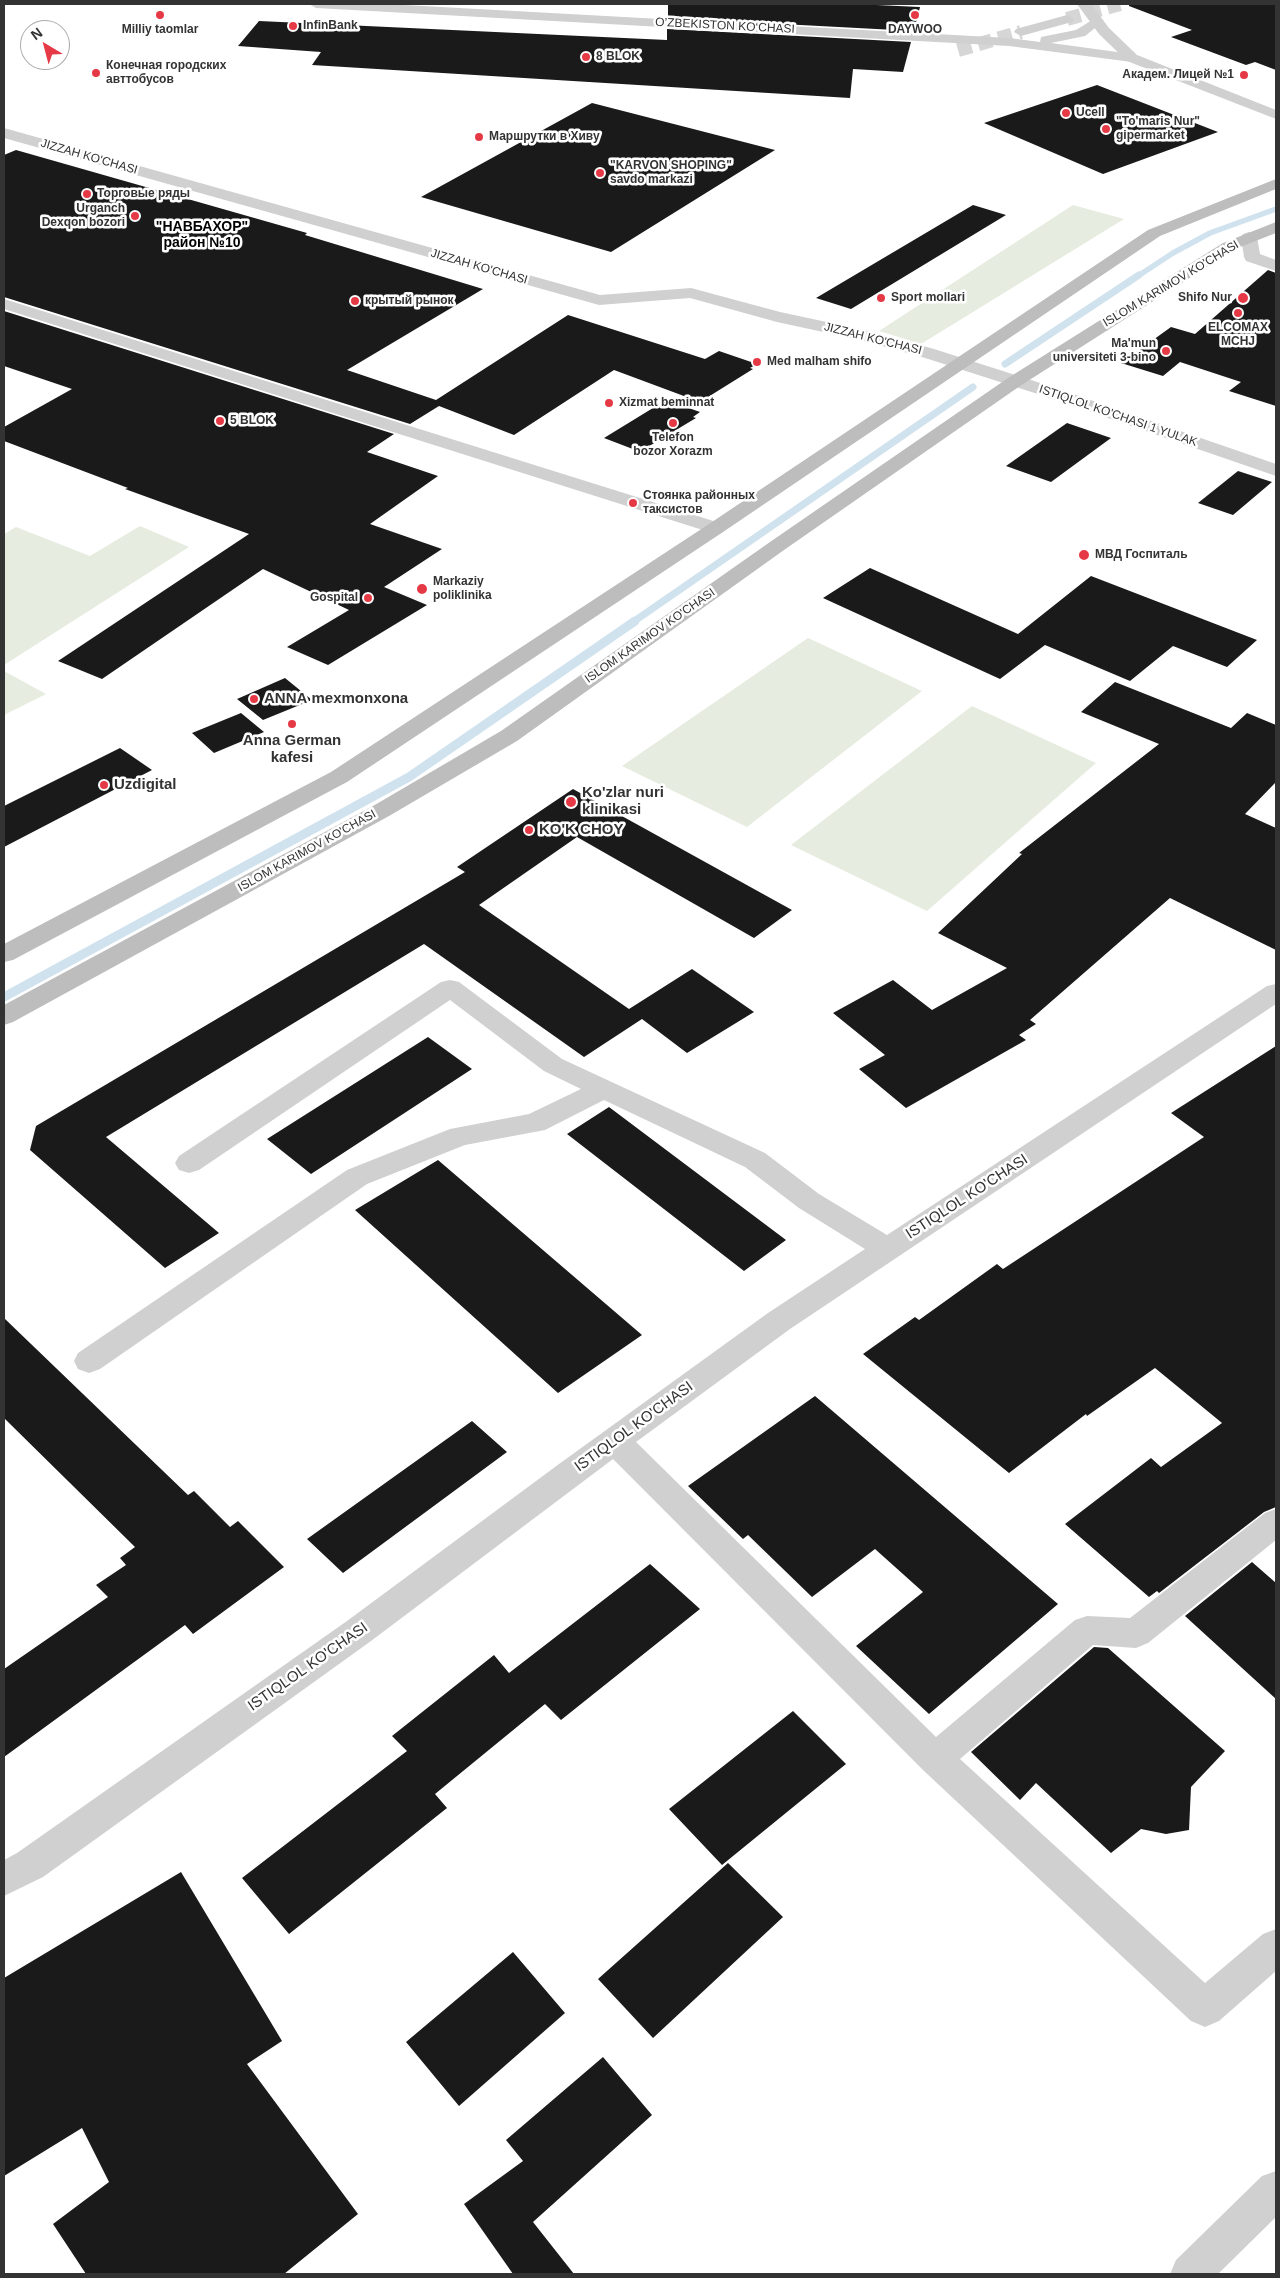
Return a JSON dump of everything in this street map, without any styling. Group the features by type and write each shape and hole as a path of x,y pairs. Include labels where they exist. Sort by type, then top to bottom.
{"main road":[{"path":"4,954 339,777 716,528 1154,233 1276,184"},
{"name":"ISLOM KARIMOV KO'CHASI","path":"4,1016 372,816 509,736 777,546 986,404 1014,382 1229,246 1276,227"}],"street":[{"name":"O’ZBEKISTON KO‘CHASI","path":"316,4 1009,42 1132,58"},
{"path":"564,17 571,4"},
{"path":"1084,4 1132,58 1276,115"},
{"path":"1021,32 1067,20"},
{"path":"1009,42 1054,40 1080,33 1098,22"},
{"name":"JIZZAH KO'CHASI","path":"4,133 599,300 691,293 777,317 863,335 959,363"},
{"path":"1249,238 1252,257 1276,266"},
{"path":"4,304 716,528"},
{"name":"ISTIQLOL KO'CHASI 1 YULAK","path":"959,363 1276,470"},
{"path":"189,1164 450,988 554,1065 755,1160 809,1201 887,1250"},
{"name":"ISTIQLOL KO'CHASI","path":"4,1879 30,1865 351,1637 778,1321 1276,992"},
{"path":"89,1361 357,1178 460,1136 535,1123 604,1089"},
{"path":"616,1441 935,1759 1205,2008 1276,1947"},
{"path":"935,1759 1088,1630 1136,1633 1276,1522"},
{"path":"1190,2274 1276,2190"}],"shaded area":[{"path":"1073,205 1124,219 921,344 879,331"},
{"path":"140,526 189,547 4,665 4,534 16,527 90,556"},
{"path":"808,638 922,691 747,827 622,766"},
{"path":"4,671 46,694 4,715"},
{"path":"972,706 1096,763 927,911 791,845"}],"building":[{"path":"668,4 855,4 920,7 914,31 668,18"},
{"path":"1129,4 1276,4 1276,70 1255,62 1246,65 1171,37 1192,30 1129,6"},
{"name":"8 BLOK","path":"259,21 667,40 667,29 911,42 903,72 853,69 850,98 312,65 321,52 238,46"},
{"name":"\"To'maris Nur\" gipermarket","path":"1097,85 1218,132 1103,174 984,123"},
{"name":"\"KARVON SHOPING\" savdo markazi","path":"592,103 775,150 611,252 421,197"},
{"name":"Urganch Dexqon bozori","path":"16,150 307,233 305,235 483,289 347,370 436,400 568,315 705,359 719,351 757,364 750,368 753,369 700,402 614,370 514,435 439,406 410,424 4,297 4,155"},
{"path":"973,205 1006,215 851,309 816,298"},
{"path":"1268,270 1276,273 1276,406 1229,391 1241,382 1180,362 1163,376 1121,363 1171,327 1195,334"},
{"path":"4,311 394,434 367,452 438,476 370,524 442,549 384,587 427,605 328,665 287,647 349,610 263,569 102,679 58,661 249,534 125,489 128,488 4,441 4,427 72,389 4,366"},
{"path":"666,400 700,412 693,417 696,418 638,451 604,438"},
{"path":"1067,423 1111,438 1051,482 1006,466"},
{"path":"1238,471 1272,482 1233,515 1198,503"},
{"path":"870,568 1018,634 1091,576 1257,640 1227,667 1173,646 1130,681 1045,645 1000,679 823,598"},
{"path":"285,678 312,700 263,720 237,699"},
{"path":"1115,682 1231,728 1247,713 1276,725 1276,782 1245,814 1276,828 1276,950 1170,898 1030,1020 1036,1024 1019,1035 1026,1040 906,1108 859,1069 885,1055 833,1013 893,980 932,1010 1007,968 938,933 1022,854 1019,853 1159,744 1081,712"},
{"path":"241,713 264,732 214,753 192,733"},
{"path":"120,748 152,770 4,847 4,806"},
{"path":"573,789 792,910 754,938 577,837 479,905 629,1009 692,969 754,1012 687,1053 642,1019 584,1057 424,944 106,1137 219,1233 165,1268 30,1150 36,1126 465,872 457,867"},
{"path":"428,1037 472,1069 311,1174 267,1139"},
{"path":"1276,1046 1276,1507 1264,1512 1159,1593 1157,1591 1149,1597 1065,1524 1151,1458 1161,1467 1222,1423 1155,1368 1087,1416 1086,1414 1009,1473 863,1354 915,1317 919,1320 997,1264 1003,1269 1204,1137 1171,1113"},
{"path":"609,1107 786,1240 744,1271 567,1134"},
{"path":"438,1160 642,1335 558,1393 355,1210"},
{"path":"4,1318 188,1495 194,1491 230,1527 238,1521 284,1567 193,1634 185,1625 4,1757 4,1669 108,1597 96,1585 126,1565 120,1558 135,1547 4,1418"},
{"path":"815,1396 1058,1604 929,1714 856,1646 923,1592 875,1549 812,1597 748,1535 743,1539 688,1486"},
{"path":"472,1421 507,1452 343,1573 307,1539"},
{"path":"1252,1562 1276,1583 1276,1699 1185,1616"},
{"path":"650,1564 700,1609 561,1720 545,1704 435,1794 447,1808 289,1934 242,1878 407,1751 392,1736 494,1655 509,1673"},
{"path":"1094,1647 1108,1648 1225,1751 1191,1787 1189,1830 1166,1834 1141,1829 1111,1853 1036,1783 1020,1800 971,1752"},
{"path":"793,1711 846,1764 722,1865 669,1809"},
{"path":"728,1863 783,1917 653,2038 598,1979"},
{"path":"181,1872 282,2041 247,2064 358,2214 284,2274 86,2274 53,2224 109,2182 82,2128 4,2176 4,1978"},
{"path":"513,1952 565,2013 459,2106 406,2042"},
{"path":"603,2057 652,2115 533,2222 574,2274 513,2274 464,2204 523,2161 506,2140"}],"waterway":[{"path":"1138,276 1173,253 1210,233 1276,209"},
{"path":"1005,364 1139,275"},
{"path":"633,622 973,387"},
{"path":"4,997 409,777 635,621"}],"tunnel":[{"path":"1067,19 1120,4"},
{"path":"958,50 1021,32"}],"place":[{"name":"Milliy taomlar","path":"160,15"},
{"name":"DAYWOO","path":"915,15"},
{"name":"InfinBank","path":"293,26"},
{"name":"8 BLOK","path":"586,57"},
{"name":"Конечная городских авттобусов","path":"96,73"},
{"name":"Академ. Лицей №1","path":"1244,75"},
{"name":"Ucell","path":"1066,113"},
{"name":"\"To'maris Nur\" gipermarket","path":"1106,129"},
{"name":"Маршрутки в Хиву","path":"479,137"},
{"name":"\"KARVON SHOPING\" savdo markazi","path":"600,173"},
{"name":"Торговые ряды","path":"87,194"},
{"name":"Urganch Dexqon bozori","path":"135,216"},
{"name":"Sport mollari","path":"881,298"},
{"name":"Shifo Nur","path":"1243,298"},
{"name":"крытый рынок","path":"355,301"},
{"name":"ELCOMAX MCHJ","path":"1238,313"},
{"name":"Ma'mun universiteti 3-bino","path":"1166,351"},
{"name":"Med malham shifo","path":"757,362"},
{"name":"Xizmat beminnat","path":"609,403"},
{"name":"5 BLOK","path":"220,421"},
{"name":"Telefon bozor Xorazm","path":"673,423"},
{"name":"Стоянка районных таксистов","path":"633,503"},
{"name":"МВД Госпиталь","path":"1084,555"},
{"name":"Markaziy poliklinika","path":"422,589"},
{"name":"Gospital","path":"368,598"},
{"name":"ANNA mexmonxona","path":"254,699"},
{"name":"Anna German kafesi","path":"292,724"},
{"name":"Uzdigital","path":"104,785"},
{"name":"Ko'zlar nuri klinikasi","path":"571,802"},
{"name":"KO'K CHOY","path":"529,830"}],"district":[{"name":"\"НАВБАХОР\" район №10","path":"202,236"}]}
